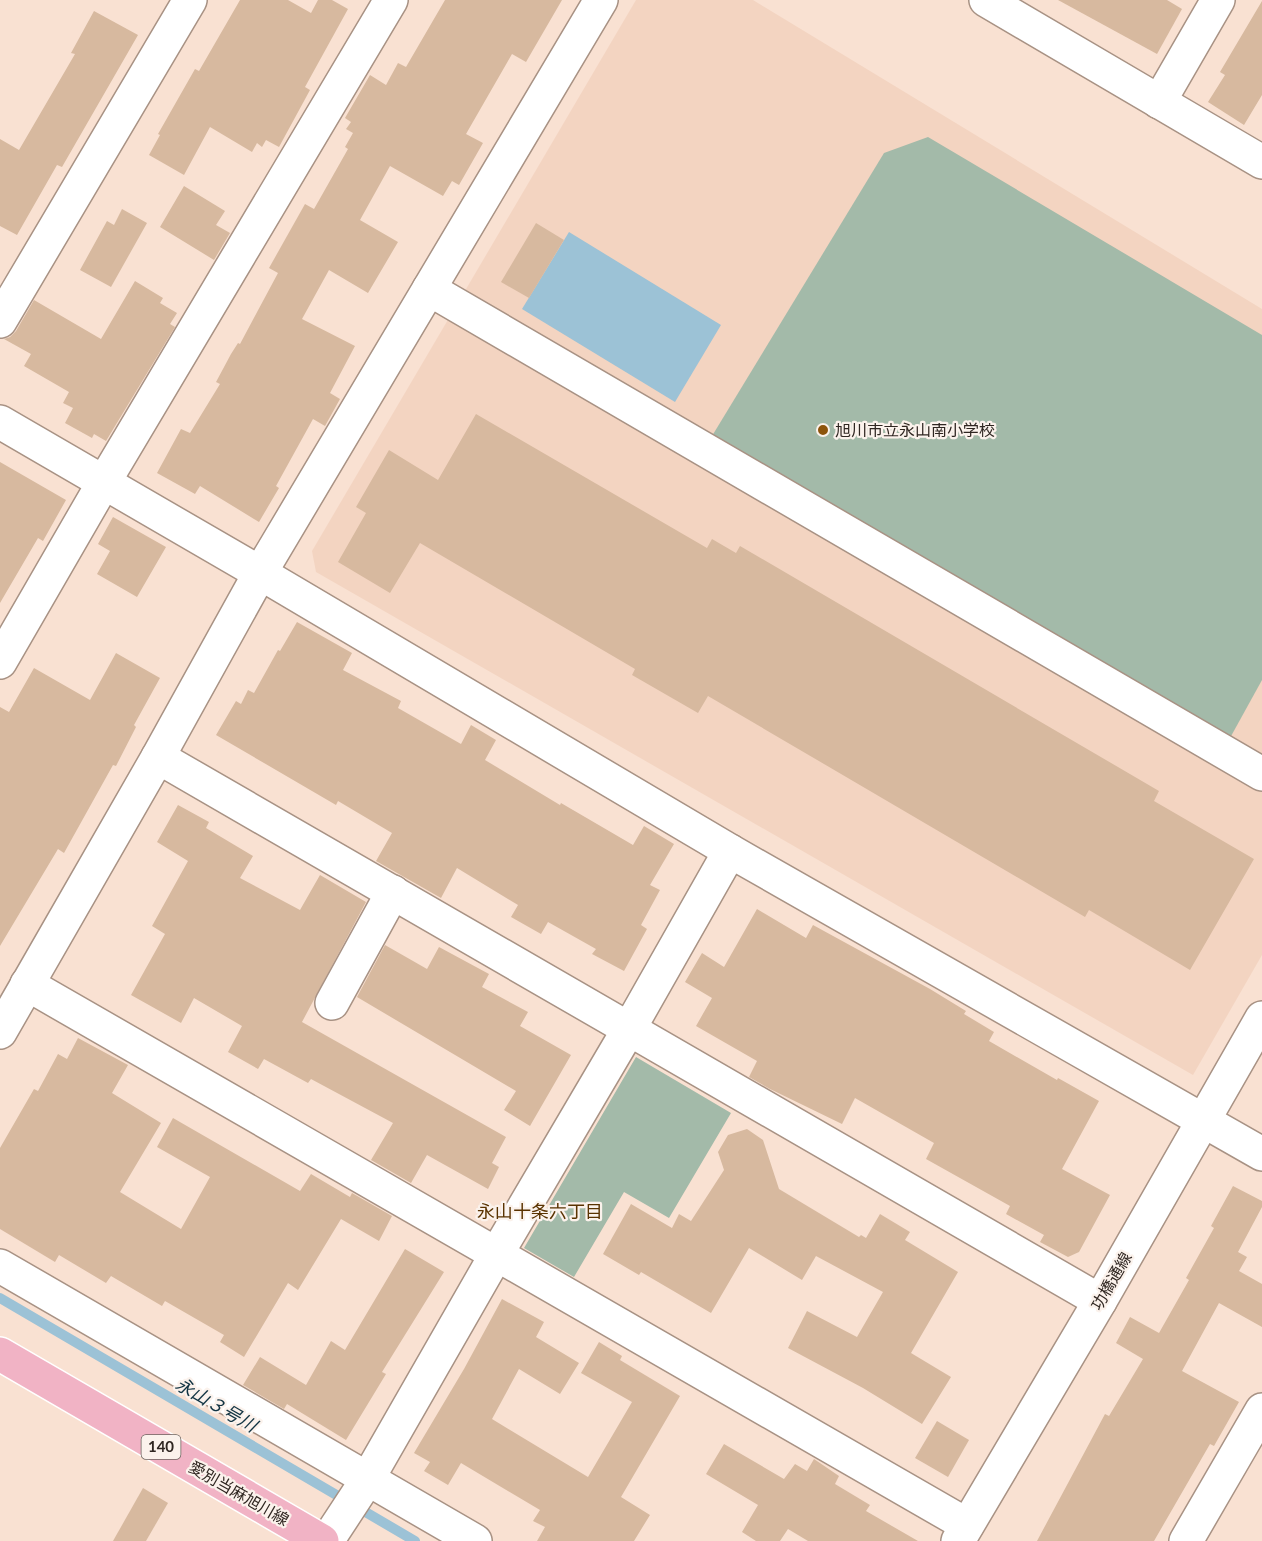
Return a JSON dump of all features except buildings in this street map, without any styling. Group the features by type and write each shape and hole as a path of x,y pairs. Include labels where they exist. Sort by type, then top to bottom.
{"main road":[{"name":"愛別当麻旭川線","path":"0,1353 329,1535"}],"street":[{"path":"0,321 190,0"},
{"path":"0,662 104,482 391,0"},
{"path":"0,1032 158,757 260,573 601,0"},
{"path":"986,0 1262,162"},
{"path":"1159,102 1218,0"},
{"path":"429,289 1262,774"},
{"path":"0,422 730,851 1262,1154"},
{"path":"158,757 1100,1301"},
{"path":"329,1535 363,1485 730,851"},
{"path":"332,1004 393,892"},
{"path":"27,984 496,1255 962,1533"},
{"name":"功橋通線","path":"962,1533 1100,1301 1262,1018"},
{"path":"0,1266 363,1485 475,1541"},
{"path":"1186,1541 1262,1410"}],"shaded area":[{"name":"旭川市立永山南小学校","path":"636,0 753,0 1262,309 1262,955 1193,1075 316,572 312,551"}],"green space":[{"path":"928,137 1262,335 1262,680 1230,738 712,436 884,153"},
{"path":"636,1057 731,1113 669,1218 624,1192 574,1277 524,1248"}],"water":[{"path":"569,232 721,325 675,402 522,309"}],"waterway":[{"name":"永山３号川","path":"0,1298 415,1541"}],"place":[{"name":"旭川市立永山南小学校","path":"823,430"}],"district":[{"name":"永山十条六丁目","path":"540,1212"}]}
